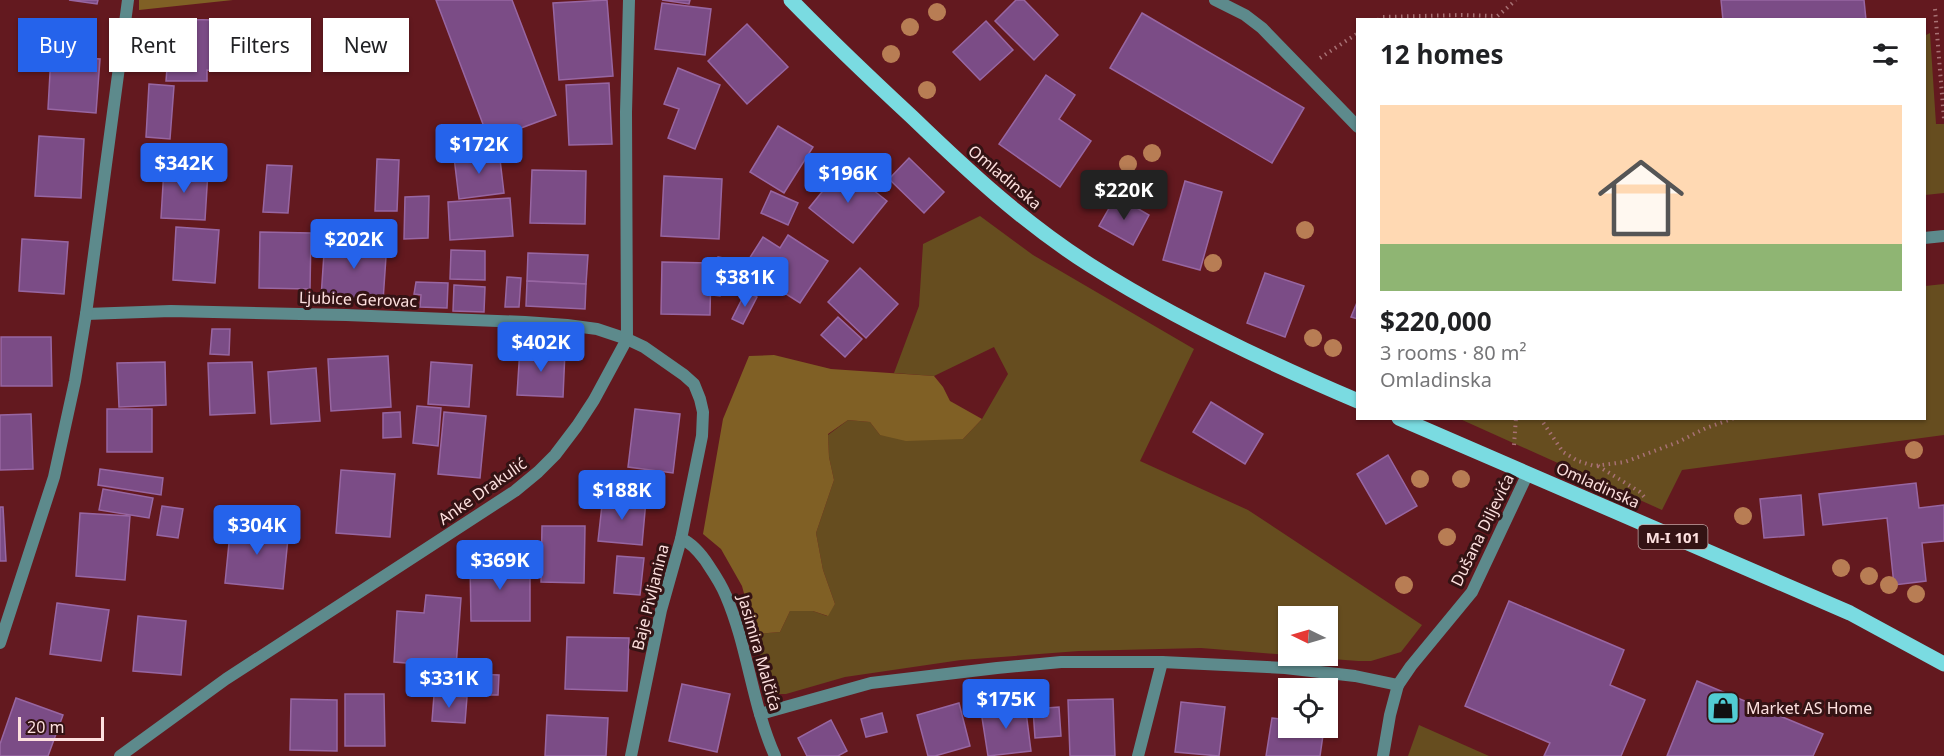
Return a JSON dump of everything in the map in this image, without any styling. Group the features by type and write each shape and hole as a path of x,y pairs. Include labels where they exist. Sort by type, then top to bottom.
{"main road":[{"name":"Omladinska","path":"791,0 972,174 1007,205 1089,265 1202,329 1292,373 1356,400"},
{"name":"Omladinska","path":"1404,420 1850,613 1944,664"}],"street":[{"path":"0,643 54,477 75,381 128,0"},
{"name":"Anke Drakulić","path":"120,756 226,679 515,491 555,455 577,426 627,339 626,112 629,0"},
{"path":"1215,0 1254,21 1356,125"},
{"path":"1926,238 1944,236"},
{"name":"Ljubice Gerovac","path":"86,314 171,311 525,322 597,329 627,339"},
{"name":"Baje Pivljanina","path":"627,339 644,347 694,384 703,412 702,436 681,539 661,610 631,756"},
{"name":"Dušana Diljevića","path":"1398,685 1472,592 1528,473"},
{"name":"Jasimira Malčića","path":"681,539 687,541 700,554 716,576 726,596 760,714 775,756"},
{"path":"760,714 871,683 1061,662 1162,662 1285,668 1354,676 1398,685 1383,756"},
{"path":"1137,756 1162,662"}],"path":[{"path":"1380,18 1382,16 1461,15 1495,18 1516,0"},
{"path":"1935,9 1944,119"},
{"path":"1302,70 1356,34"},
{"path":"1513,449 1516,420"},
{"path":"1541,420 1563,452 1578,461 1598,466 1640,492 1652,507"},
{"path":"1598,466 1624,462 1728,420"}],"shaded area":[{"path":"139,0 233,0 139,10"},
{"path":"1930,33 1936,124 1944,124 1944,193 1926,195 1926,35"},
{"path":"980,216 1033,255 1194,349 1140,461 1248,510 1422,625 1401,652 1371,661 1338,659 1338,606 1278,606 1278,654 1201,648 1079,651 961,660 845,677 786,694 776,694 768,689 755,634 780,632 790,611 813,611 827,616 835,604 823,570 816,533 834,480 829,457 828,435 848,420 870,422 880,435 963,439 982,419 1008,374 994,347 934,376 894,373 919,306 923,244"},
{"path":"1944,284 1944,435 1682,470 1662,510 1462,420 1926,420 1926,286"},
{"path":"774,355 831,369 934,376 950,401 982,419 963,439 906,441 880,435 870,422 848,420 828,434 829,457 834,480 816,533 823,570 835,604 828,616 813,611 790,611 780,632 755,634 742,586 721,549 703,534 723,419 749,356"},
{"path":"1419,725 1489,756 1408,756"}],"building":[{"path":"69,0 98,0 97,4"},
{"path":"436,0 512,0 556,115 489,140"},
{"path":"607,0 613,76 559,80 553,3"},
{"path":"662,0 690,0 689,4"},
{"path":"1016,0 1024,0 1058,35 1034,60 995,21"},
{"path":"1721,0 1864,0 1866,18 1723,18"},
{"path":"662,3 711,9 705,55 655,49"},
{"path":"1142,13 1304,108 1272,163 1110,68"},
{"path":"197,20 209,20 207,81 166,81 167,72 197,72"},
{"path":"986,21 1013,50 980,80 953,52"},
{"path":"747,24 788,67 747,104 708,61"},
{"path":"97,59 100,59 96,113 48,109 50,72 97,72"},
{"path":"678,68 720,85 695,149 668,138 679,109 664,104"},
{"path":"1046,75 1075,95 1059,119 1091,141 1060,187 999,144"},
{"path":"609,83 612,144 569,145 566,85"},
{"path":"149,84 174,86 170,139 146,137"},
{"path":"778,126 813,147 784,193 750,172"},
{"path":"39,136 84,139 81,198 35,196"},
{"path":"499,151 504,193 459,199 454,157"},
{"path":"909,158 944,192 924,213 889,179"},
{"path":"377,159 399,160 397,211 375,211"},
{"path":"267,165 292,166 288,213 263,212"},
{"path":"843,166 887,201 853,243 809,208"},
{"path":"164,168 208,171 205,220 161,218"},
{"path":"532,170 586,171 585,224 530,223"},
{"path":"664,176 722,179 719,239 661,236"},
{"path":"1185,181 1222,192 1200,270 1163,260"},
{"path":"771,191 798,203 788,225 761,213"},
{"path":"429,196 428,238 404,239 405,197"},
{"path":"1116,196 1149,215 1133,245 1099,226"},
{"path":"510,198 513,236 450,240 448,202"},
{"path":"176,227 219,230 215,283 173,280"},
{"path":"260,232 311,233 310,289 259,288"},
{"path":"788,235 828,261 800,303 744,267 763,237 780,248"},
{"path":"325,238 387,242 383,301 321,298"},
{"path":"22,239 68,242 64,294 19,291"},
{"path":"451,250 485,251 485,280 450,279"},
{"path":"528,253 588,255 586,284 527,281"},
{"path":"718,257 724,258 720,296 713,295"},
{"path":"662,262 711,263 710,315 661,314"},
{"path":"860,268 898,304 866,338 828,302"},
{"path":"1265,273 1304,286 1285,337 1247,323"},
{"path":"507,277 521,278 519,307 505,307"},
{"path":"527,281 586,284 585,309 526,306"},
{"path":"416,282 448,283 447,308 420,307 421,295 414,294"},
{"path":"454,285 485,287 484,312 453,311"},
{"path":"746,291 757,297 743,324 732,319"},
{"path":"1356,305 1356,318 1351,317"},
{"path":"838,317 862,339 845,357 821,335"},
{"path":"212,329 230,329 229,355 210,354"},
{"path":"1,337 51,337 52,386 1,386"},
{"path":"520,348 565,351 563,397 517,395"},
{"path":"388,356 391,407 331,411 328,359"},
{"path":"165,362 166,405 119,407 117,363"},
{"path":"252,362 255,413 210,415 208,363"},
{"path":"431,362 472,365 469,407 428,404"},
{"path":"316,368 320,421 271,424 268,372"},
{"path":"1211,402 1263,434 1245,464 1193,432"},
{"path":"417,406 441,408 438,446 413,443"},
{"path":"107,409 152,409 152,452 107,452"},
{"path":"635,409 680,414 673,473 628,467"},
{"path":"400,412 401,437 383,438 383,413"},
{"path":"444,412 486,416 480,478 438,474"},
{"path":"31,414 33,469 0,470 0,415"},
{"path":"1388,455 1417,506 1386,524 1357,474"},
{"path":"100,469 163,478 161,495 98,485"},
{"path":"341,470 395,474 390,537 336,533"},
{"path":"1916,483 1919,508 1944,505 1944,541 1922,543 1926,581 1894,585 1887,518 1823,525 1819,494"},
{"path":"103,489 153,498 149,518 99,510"},
{"path":"1801,495 1804,535 1764,538 1760,499"},
{"path":"603,496 646,500 642,545 598,541"},
{"path":"162,506 183,509 178,538 157,535"},
{"path":"0,507 3,507 6,561 0,561"},
{"path":"80,513 130,516 125,580 76,576"},
{"path":"231,523 289,528 283,589 225,583"},
{"path":"542,526 585,526 584,583 541,582"},
{"path":"617,556 644,558 640,595 614,593"},
{"path":"470,562 530,562 530,621 471,621"},
{"path":"426,595 461,598 456,667 394,662 397,611 424,613"},
{"path":"1509,601 1624,650 1610,685 1645,700 1621,756 1544,756 1550,743 1465,706"},
{"path":"57,603 109,610 101,661 50,654"},
{"path":"138,616 186,621 181,675 133,671"},
{"path":"567,637 629,638 627,691 565,689"},
{"path":"474,674 499,675 498,695 474,695"},
{"name":"Market AS Home","path":"1697,681 1823,734 1813,756 1667,756"},
{"path":"682,684 730,694 717,752 669,741"},
{"path":"345,694 384,694 385,746 345,746"},
{"path":"434,695 467,697 465,723 432,721"},
{"path":"16,698 63,715 48,756 0,756 0,744"},
{"path":"291,699 337,700 337,751 290,750"},
{"path":"1113,699 1115,756 1070,756 1068,700"},
{"path":"1181,702 1225,707 1219,756 1175,752"},
{"path":"959,703 970,746 928,756 917,715"},
{"path":"1025,704 1031,751 988,756 981,711"},
{"path":"1059,707 1061,736 1035,738 1033,709"},
{"path":"882,713 887,732 866,737 861,719"},
{"path":"547,715 608,718 606,756 545,756"},
{"path":"1272,718 1278,719 1278,738 1323,738 1320,756 1266,756"},
{"path":"831,720 847,751 838,756 807,756 798,738"}],"place":[{"name":"Market AS Home","path":"1723,708"}]}
